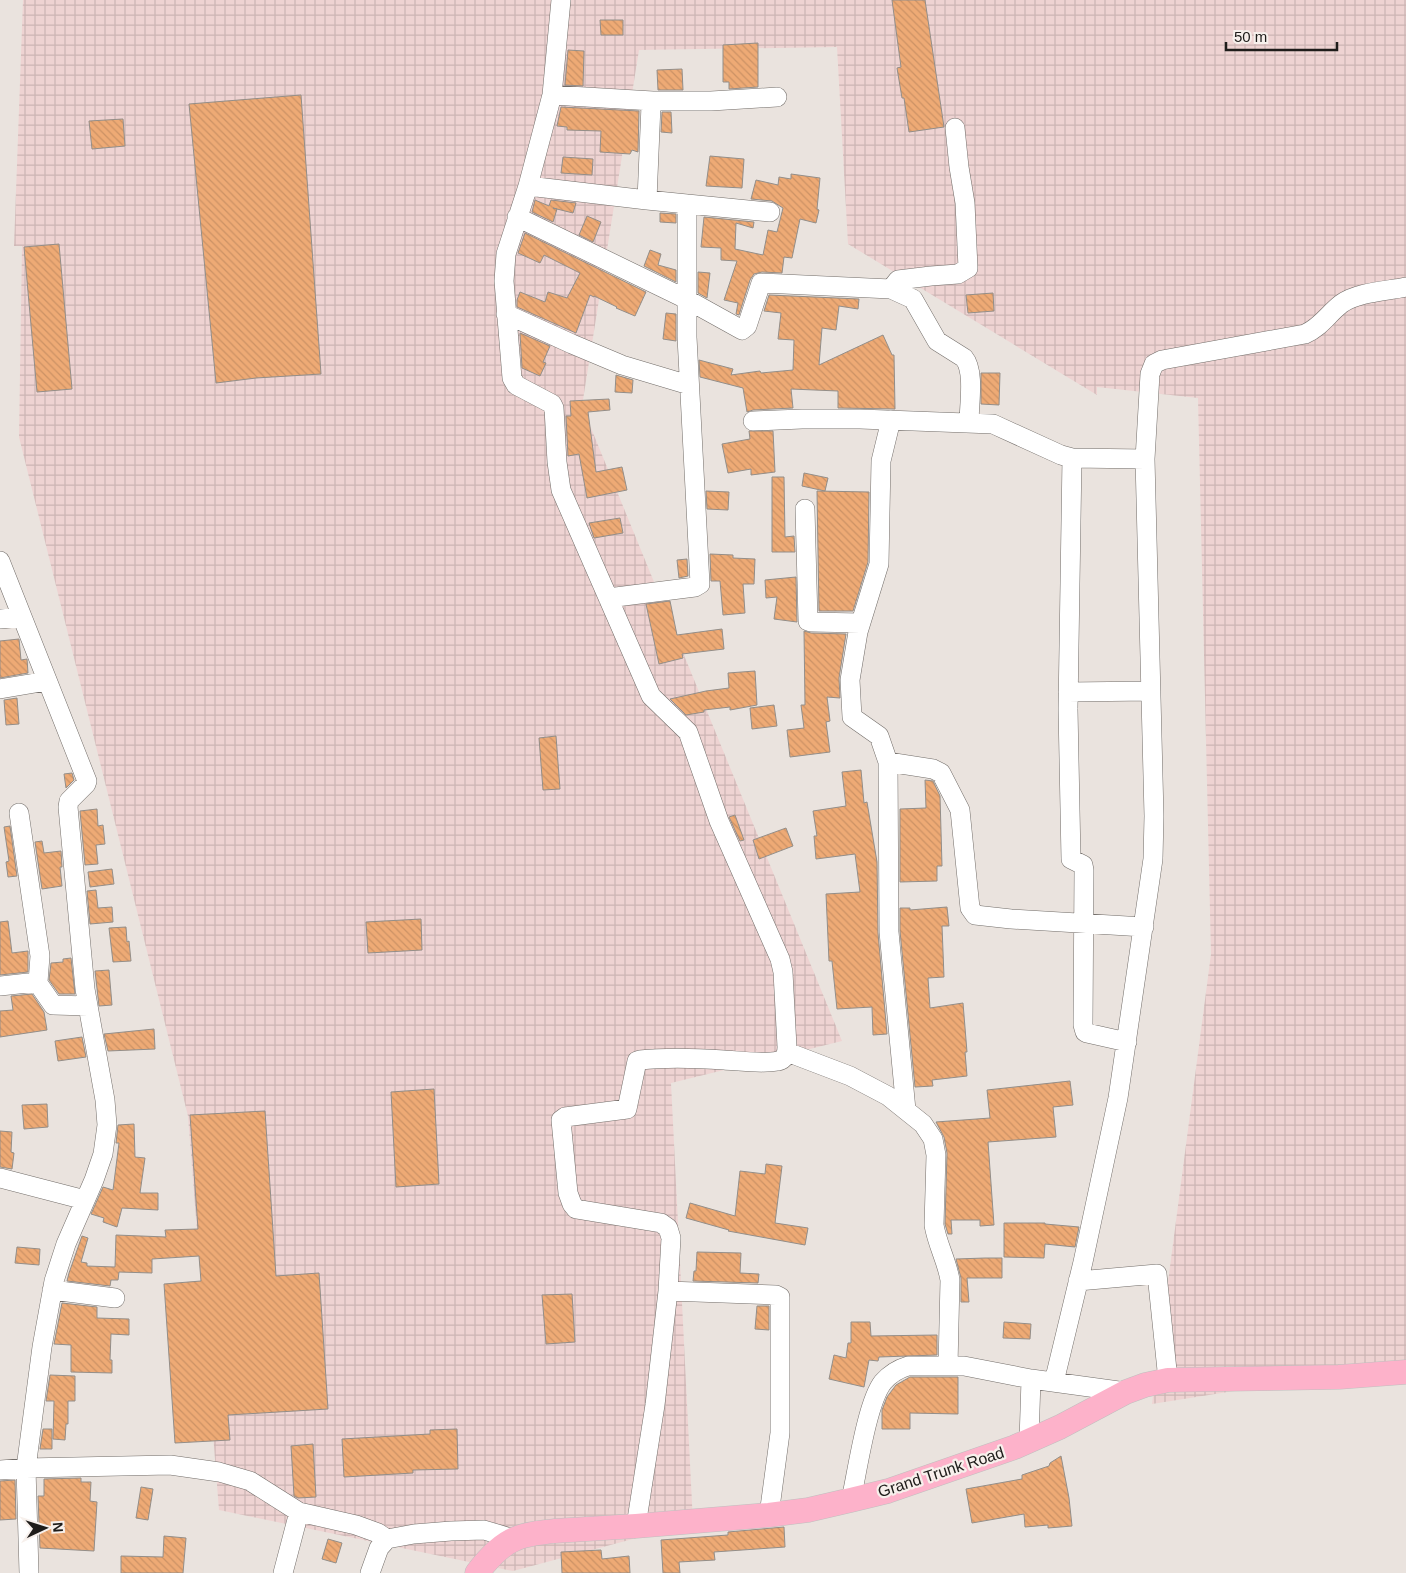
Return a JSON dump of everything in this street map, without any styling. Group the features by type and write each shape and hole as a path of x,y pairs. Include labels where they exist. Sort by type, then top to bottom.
{"main road":[{"name":"Grand Trunk Road","path":"477,1573 498,1550 514,1539 534,1534 769,1515 808,1510 888,1491 1015,1447 1060,1427 1126,1392 1145,1385 1168,1380 1339,1377 1406,1372"}],"street":[{"path":"561,0 552,95 504,266 506,314 513,380 516,385 552,404 554,408 557,462 561,490 651,696 688,732 718,821 780,959 783,972 787,1052 779,1061 750,1062 696,1058 640,1060 638,1061 627,1109 562,1118 568,1193 576,1209 661,1223 668,1228 671,1238 668,1291 655,1405 636,1526"},
{"path":"552,95 653,101 777,97"},
{"path":"647,200 651,105 653,101"},
{"path":"891,289 898,280 958,274 968,268 966,203 959,167 955,128"},
{"path":"528,186 770,212"},
{"path":"608,598 699,586 693,443 688,385 686,299 687,204"},
{"path":"517,217 686,299 742,330 747,326 761,283 891,289 913,299 937,341 967,361 970,374 969,422"},
{"path":"1054,1382 1118,1098 1153,859 1145,459 1150,374 1154,364 1162,360 1305,334 1314,330 1334,310 1351,298 1406,287"},
{"path":"506,314 622,365 688,385"},
{"path":"753,421 802,419 969,422 998,425 1061,455 1072,458 1145,459"},
{"path":"891,420 883,447 881,468 879,564 860,623 850,680 851,716 879,736 888,761 889,932 906,1110"},
{"path":"1072,458 1068,692 1070,858 1071,861 1084,867 1084,1029 1087,1033 1127,1042"},
{"path":"805,509 808,621 860,623"},
{"path":"0,561 87,781 69,801 68,807 85,989 105,1100 107,1125 103,1154 94,1180 66,1244 52,1290 42,1347 26,1468 29,1573"},
{"path":"0,619 22,617"},
{"path":"0,689 47,681"},
{"path":"1068,692 1151,691"},
{"path":"888,761 937,770 945,780 960,810 970,908 975,915 1144,927"},
{"path":"19,813 40,956 38,982 53,1005 88,1006"},
{"path":"0,986 33,981 38,982"},
{"path":"787,1052 850,1076 888,1096 923,1124 933,1138 935,1148 934,1225 950,1280 948,1366"},
{"path":"0,1178 85,1200"},
{"path":"1078,1281 1157,1274 1168,1380"},
{"path":"52,1290 114,1298"},
{"path":"668,1291 776,1295 780,1297 780,1433 769,1515"},
{"path":"851,1500 875,1396 882,1383 899,1368 908,1366 978,1368 1031,1379 1126,1392"},
{"path":"1029,1441 1031,1379"},
{"path":"0,1470 170,1465 219,1472 250,1481 299,1512 356,1525 378,1533 387,1539"},
{"path":"283,1573 299,1512"},
{"path":"370,1573 379,1548 387,1539 414,1534 484,1530 514,1539"}],"shaded area":[{"path":"23,0 1406,0 1406,1364 1152,1404 1211,954 1198,398 1097,387 1097,395 848,244 837,47 639,50 582,406 842,1041 671,1083 693,1523 513,1571 219,1510 188,1116 19,437 22,246 14,246"}],"building":[{"path":"892,0 925,0 944,127 909,132 897,68 901,67"},
{"path":"600,20 623,20 623,35 601,35"},
{"path":"758,43 758,87 729,89 729,82 723,82 723,45"},
{"path":"568,50 584,51 583,86 565,85"},
{"path":"682,69 683,90 658,90 657,70"},
{"path":"301,95 321,374 256,378 216,383 189,104"},
{"path":"561,107 639,111 638,152 632,150 630,154 600,152 601,131 567,130 567,127 557,126"},
{"path":"662,112 671,112 672,133 661,132"},
{"path":"123,119 125,146 92,149 89,121"},
{"path":"710,156 744,159 742,188 706,186"},
{"path":"563,157 593,159 592,175 561,173"},
{"path":"791,174 820,178 817,209 819,210 816,223 800,219 792,258 784,257 782,273 762,272 754,274 750,280 739,315 736,314 738,303 724,300 737,261 721,260 721,248 701,247 704,217 754,222 753,228 736,223 735,249 763,255 768,230 777,232 783,208 772,201 751,199 756,180 778,185 779,177 791,179"},
{"path":"535,200 549,206 551,200 576,203 573,213 557,209 553,222 532,212"},
{"path":"660,213 676,214 676,223 660,222"},
{"path":"587,216 601,222 593,242 579,235"},
{"path":"525,233 646,292 635,316 590,295 576,333 517,307 520,292 545,302 548,292 567,298 580,273 544,255 540,263 518,253"},
{"path":"59,244 72,389 37,392 24,247"},
{"path":"650,250 661,254 658,265 676,270 676,282 644,266"},
{"path":"698,272 710,273 707,298 698,293"},
{"path":"993,293 994,311 968,313 966,295"},
{"path":"769,295 859,299 858,309 839,306 836,330 822,328 819,365 883,335 892,355 894,355 895,409 838,408 838,391 791,389 793,408 747,412 743,388 700,377 699,360 733,369 731,375 760,371 761,373 793,370 794,340 778,339 781,313 764,311"},
{"path":"666,313 676,314 676,341 663,339"},
{"path":"520,333 550,346 543,362 546,363 540,376 522,368"},
{"path":"981,373 1000,373 999,405 981,404"},
{"path":"616,375 633,380 632,393 615,392"},
{"path":"609,399 610,410 588,412 596,472 622,467 627,490 587,498 579,454 568,456 566,416 571,416 570,401"},
{"path":"749,431 773,431 775,472 751,475 751,469 728,473 722,444 750,439"},
{"path":"804,473 828,478 825,491 802,486"},
{"path":"772,477 784,477 785,537 794,536 795,552 772,552"},
{"path":"706,491 729,492 728,510 707,509"},
{"path":"817,491 869,492 868,562 853,611 819,611"},
{"path":"620,518 623,533 594,538 589,523"},
{"path":"710,554 733,555 733,558 755,559 754,584 743,584 745,613 723,615 720,581 711,581"},
{"path":"687,559 688,576 679,578 677,560"},
{"path":"796,577 797,622 774,619 777,597 766,598 765,580"},
{"path":"670,601 677,635 722,629 724,649 682,654 683,658 659,664 646,604"},
{"path":"804,631 846,634 839,678 840,698 827,697 830,721 826,722 830,752 790,757 787,730 804,728 801,705 805,705"},
{"path":"19,639 21,660 27,659 28,673 0,678 0,641"},
{"path":"755,671 757,705 730,710 730,707 704,710 704,712 686,715 670,699 729,688 728,673"},
{"path":"17,698 19,724 6,725 4,700"},
{"path":"774,705 777,726 752,729 750,708"},
{"path":"556,736 560,789 543,790 539,738"},
{"path":"861,770 864,803 867,802 877,862 878,933 887,1034 873,1035 872,1007 837,1009 832,961 829,961 826,894 860,892 855,854 816,859 814,836 817,836 813,811 846,806 842,772"},
{"path":"72,773 74,780 66,788 64,774"},
{"path":"925,780 933,781 940,796 942,866 937,866 937,881 900,882 900,809 926,808"},
{"path":"97,809 98,826 103,825 105,844 96,845 98,864 85,865 80,811"},
{"path":"735,815 744,840 740,841 729,817"},
{"path":"10,826 17,876 8,877 6,862 9,861 4,827"},
{"path":"786,828 793,846 759,859 753,840"},
{"path":"42,841 44,853 61,851 62,886 42,889 35,842"},
{"path":"112,869 114,884 90,887 88,872"},
{"path":"96,890 98,908 112,907 113,922 90,924 87,891"},
{"path":"947,907 949,926 942,926 944,977 928,978 930,1008 963,1003 967,1076 932,1080 933,1086 915,1087 900,931 900,908 910,908 910,910"},
{"path":"421,919 422,950 368,953 366,922"},
{"path":"8,921 12,953 28,951 28,972 0,975 0,922"},
{"path":"126,927 131,961 113,962 109,928"},
{"path":"71,958 75,994 59,994 49,980 51,963 63,962 63,959"},
{"path":"109,970 112,1005 99,1006 95,971"},
{"path":"32,994 44,1012 47,1030 0,1037 0,1011 13,1010 11,996"},
{"path":"154,1029 155,1049 108,1051 104,1034"},
{"path":"82,1037 86,1057 58,1061 55,1041"},
{"path":"1070,1081 1073,1105 1053,1107 1056,1137 988,1142 994,1225 980,1226 980,1220 951,1220 952,1234 948,1234 945,1224 947,1153 944,1137 936,1122 990,1118 987,1090"},
{"path":"434,1089 439,1184 396,1187 391,1092"},
{"path":"47,1104 48,1127 24,1129 22,1105"},
{"path":"265,1111 276,1276 319,1273 328,1409 228,1415 230,1440 175,1443 164,1284 201,1281 199,1256 152,1259 152,1273 119,1272 118,1280 111,1280 110,1286 67,1281 69,1273 82,1236 88,1238 81,1262 87,1263 87,1266 115,1267 116,1235 166,1237 165,1230 198,1229 190,1115"},
{"path":"134,1124 135,1157 145,1158 140,1193 158,1193 158,1210 122,1208 117,1227 103,1222 104,1218 91,1214 103,1187 113,1190 119,1143 116,1143 118,1125"},
{"path":"0,1131 12,1132 11,1152 14,1153 12,1169 0,1167"},
{"path":"766,1164 782,1166 775,1223 808,1228 805,1245 728,1231 686,1218 690,1203 735,1216 740,1171 765,1174"},
{"path":"1004,1223 1045,1223 1079,1227 1075,1247 1045,1244 1044,1258 1004,1257"},
{"path":"17,1247 40,1249 39,1265 15,1263"},
{"path":"697,1252 741,1253 740,1273 759,1274 758,1283 693,1281 694,1271 696,1271"},
{"path":"1002,1258 1002,1278 967,1278 969,1302 961,1302 961,1278 956,1259"},
{"path":"572,1294 575,1342 546,1344 542,1295"},
{"path":"62,1303 97,1307 97,1318 129,1319 129,1335 111,1334 110,1360 112,1360 112,1373 71,1372 71,1345 54,1344"},
{"path":"757,1306 769,1306 769,1330 755,1329"},
{"path":"851,1322 870,1322 871,1336 937,1335 937,1355 879,1357 878,1361 869,1360 864,1387 829,1379 834,1355 846,1358 848,1343 851,1343"},
{"path":"1004,1322 1031,1324 1030,1339 1003,1338"},
{"path":"50,1375 75,1376 75,1401 68,1401 68,1424 66,1424 65,1440 53,1439 54,1401 46,1401"},
{"path":"910,1377 958,1377 958,1414 910,1413 910,1429 882,1429 882,1410 887,1397 896,1385"},
{"path":"43,1429 52,1429 52,1449 40,1449"},
{"path":"457,1429 458,1469 413,1470 413,1473 344,1477 342,1439 430,1434 430,1430"},
{"path":"313,1444 316,1497 298,1498 294,1496 291,1446"},
{"path":"1061,1456 1072,1526 1048,1528 1048,1525 1025,1527 1024,1514 972,1523 966,1489 1022,1479 1022,1475 1049,1466 1050,1463"},
{"path":"81,1478 81,1482 91,1482 90,1501 97,1502 94,1551 40,1548 38,1496 44,1496 44,1479"},
{"path":"15,1480 16,1519 0,1520 0,1481"},
{"path":"141,1487 153,1489 148,1520 136,1518"},
{"path":"784,1527 785,1547 714,1552 715,1560 679,1562 680,1573 663,1573 661,1540 728,1535 728,1532"},
{"path":"164,1536 186,1538 183,1573 121,1573 121,1556 163,1557"},
{"path":"328,1539 342,1543 336,1563 322,1559"},
{"path":"601,1550 602,1559 629,1556 630,1573 562,1573 561,1552"}]}
